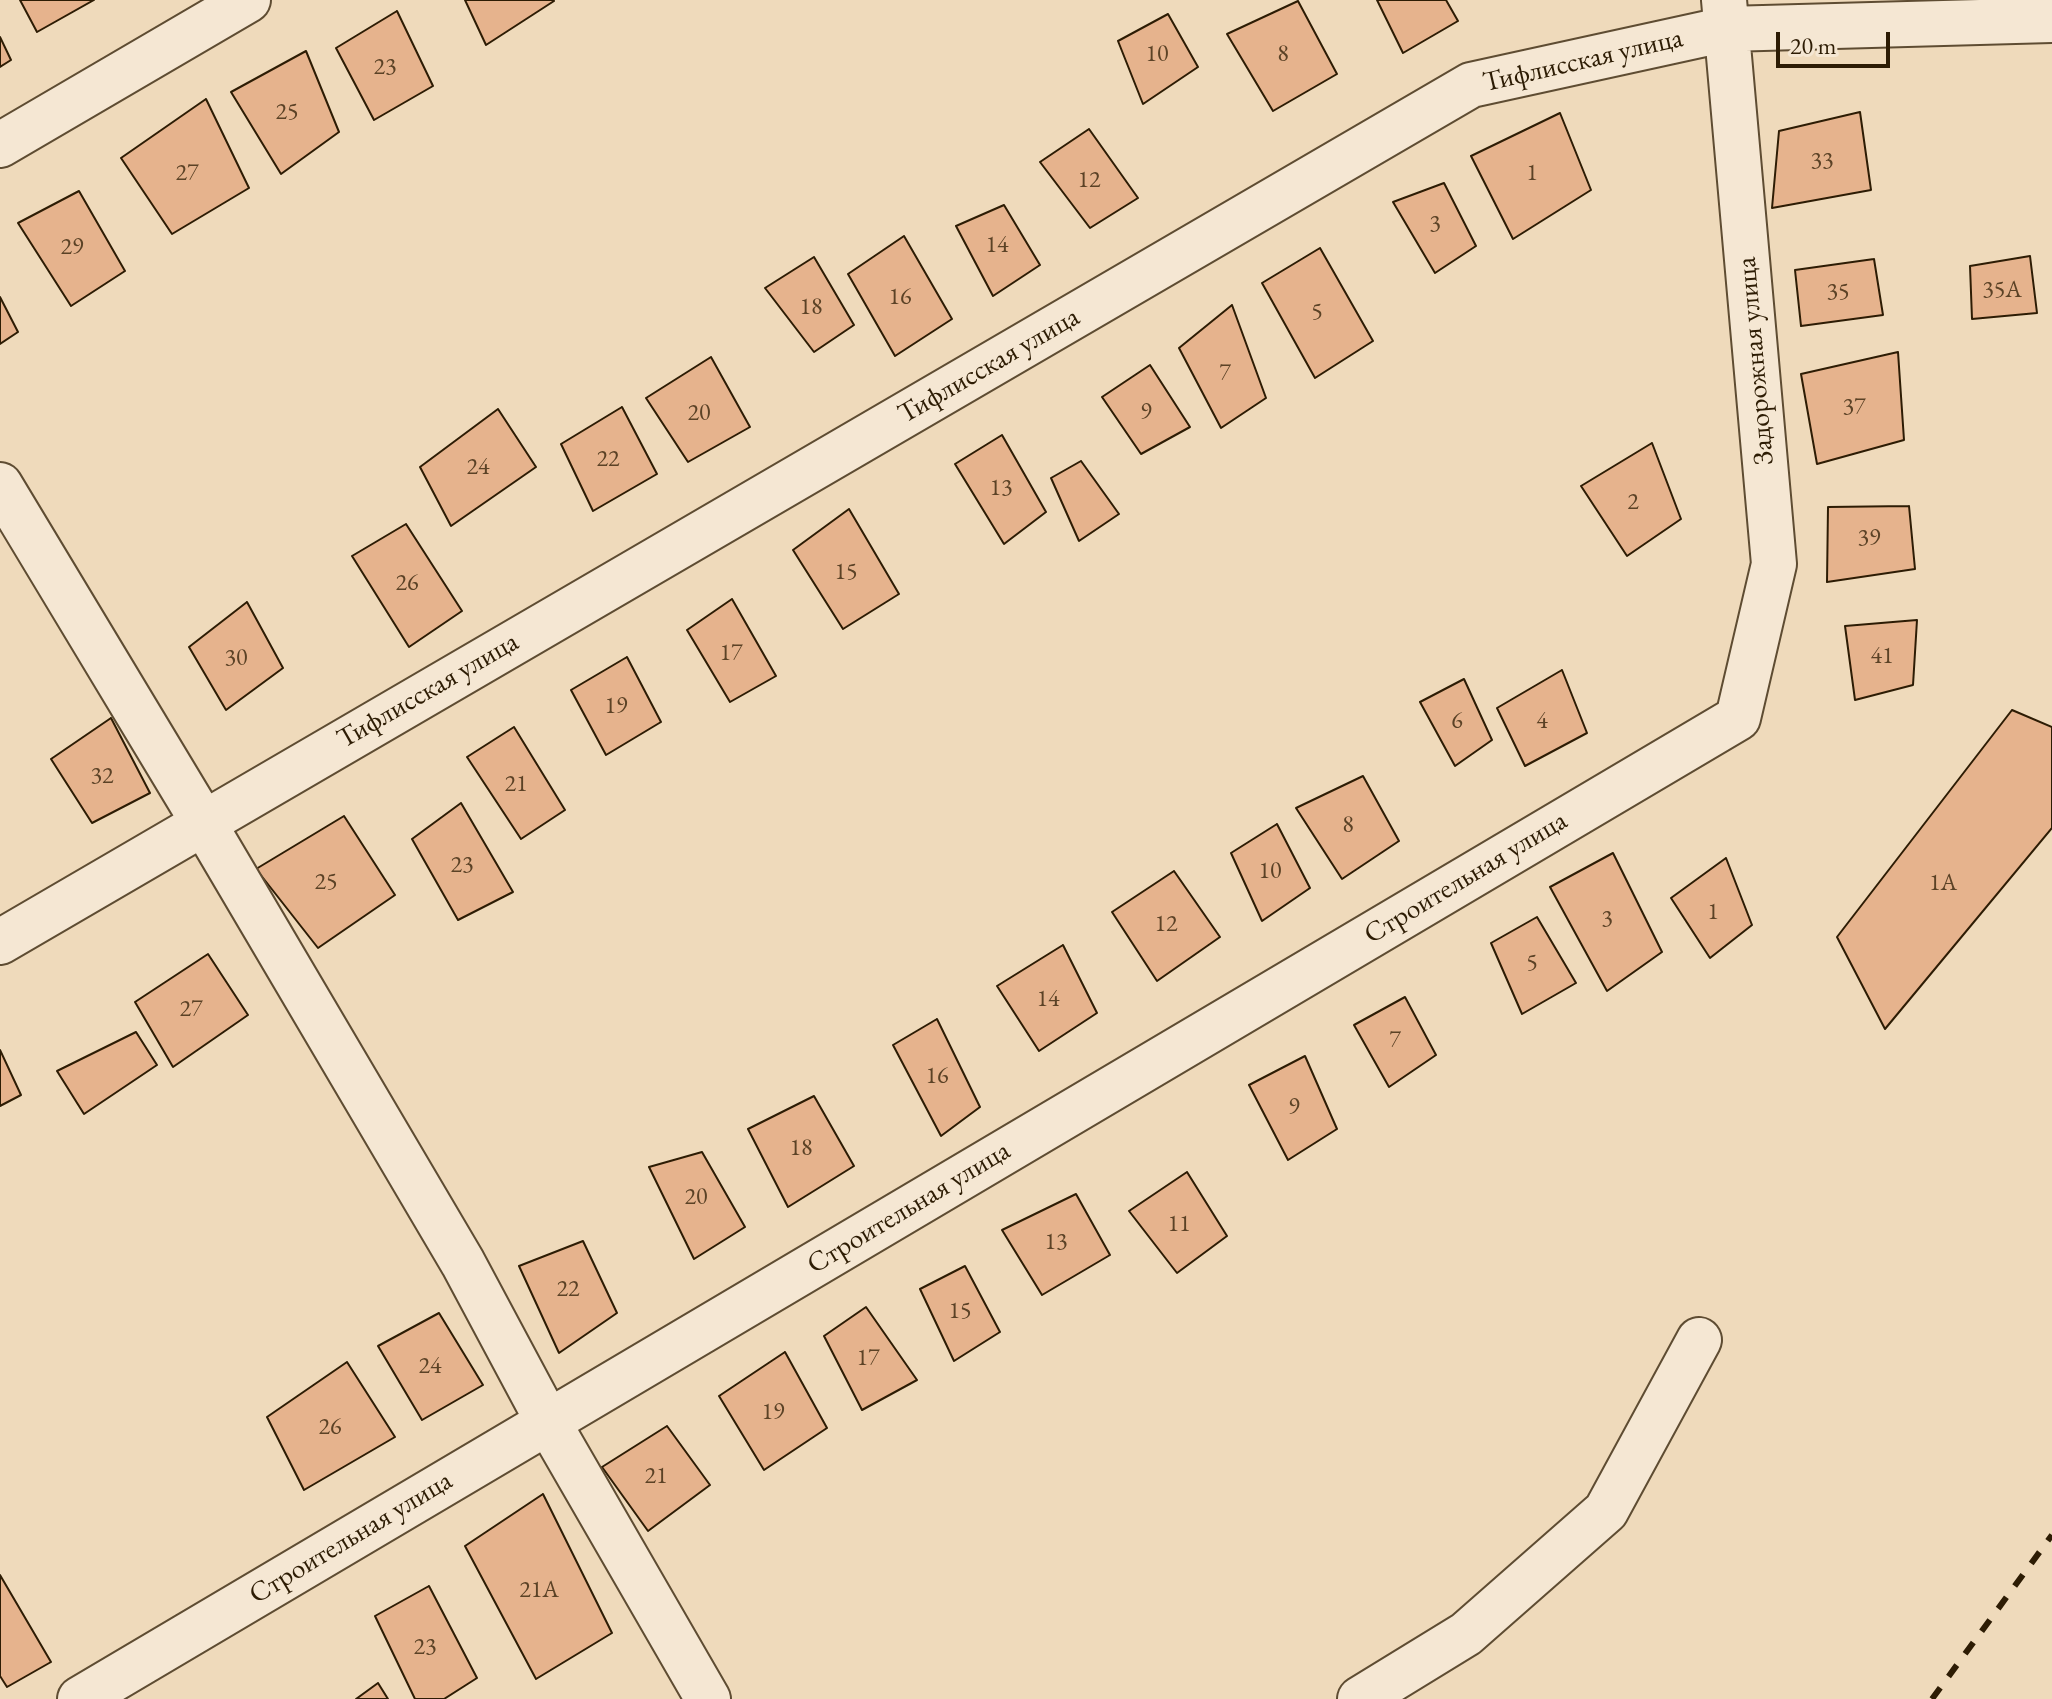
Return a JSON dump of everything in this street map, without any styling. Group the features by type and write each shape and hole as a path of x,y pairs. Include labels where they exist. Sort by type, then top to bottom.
{"street":[{"path":"0,145 248,0"},
{"name":"Тифлисская улица","path":"0,942 1471,85 1726,15 2052,20"},
{"name":"Задорожная улица","path":"1726,15 1774,564 1738,718"},
{"path":"0,485 463,1263 548,1422 708,1699"},
{"name":"Строительная улица","path":"80,1699 1738,718"},
{"path":"1360,1699 1466,1634 1606,1511 1699,1340"}],"building":[{"path":"20,0 94,0 37,32"},
{"path":"465,0 553,0 554,1 486,45"},
{"path":"1377,0 1446,0 1458,21 1403,53"},
{"path":"1298,1 1337,74 1273,111 1227,34"},
{"path":"397,11 433,86 374,120 336,48"},
{"path":"1168,14 1198,67 1143,104 1118,41"},
{"path":"0,37 11,60 0,67"},
{"path":"306,51 339,132 281,174 231,92"},
{"path":"206,99 249,188 172,234 121,158"},
{"path":"1860,112 1871,190 1772,208 1779,131"},
{"path":"1560,113 1591,190 1513,239 1471,156"},
{"path":"1089,129 1138,198 1090,228 1040,162"},
{"path":"1444,183 1476,246 1435,273 1393,202"},
{"path":"79,191 125,271 71,306 18,223"},
{"path":"1004,205 1040,265 993,296 956,226"},
{"path":"904,236 952,319 895,356 848,274"},
{"path":"1320,248 1373,341 1315,378 1262,283"},
{"path":"2030,256 2037,313 1972,319 1970,266"},
{"path":"814,257 854,325 814,352 765,288"},
{"path":"1874,259 1883,315 1801,326 1795,270"},
{"path":"0,297 18,332 0,344"},
{"path":"1232,305 1266,398 1221,428 1179,348"},
{"path":"1898,352 1904,440 1817,464 1801,374"},
{"path":"711,357 750,427 688,462 646,398"},
{"path":"1150,365 1190,427 1141,454 1102,397"},
{"path":"622,407 657,474 593,511 561,444"},
{"path":"498,409 536,467 451,526 420,467"},
{"path":"1002,435 1046,512 1004,544 955,464"},
{"path":"1652,443 1681,519 1627,556 1581,486"},
{"path":"1081,461 1119,514 1079,541 1051,478"},
{"path":"1909,506 1915,569 1827,582 1828,507"},
{"path":"849,509 899,594 843,629 793,550"},
{"path":"406,524 462,611 409,647 352,556"},
{"path":"732,599 776,676 730,702 687,630"},
{"path":"247,602 283,668 226,710 189,647"},
{"path":"1917,620 1913,685 1855,700 1845,626"},
{"path":"627,657 661,722 606,755 571,690"},
{"path":"1562,670 1587,733 1525,766 1497,708"},
{"path":"1464,679 1492,740 1455,766 1420,702"},
{"path":"2012,710 2052,727 2052,828 1885,1029 1837,937"},
{"path":"111,718 150,793 92,823 51,759"},
{"path":"514,727 565,810 521,839 467,757"},
{"path":"1363,776 1399,841 1342,879 1296,808"},
{"path":"461,803 513,892 458,920 412,839"},
{"path":"344,816 395,895 318,948 256,869"},
{"path":"1277,824 1310,888 1262,921 1231,853"},
{"path":"1613,853 1662,952 1607,991 1550,887"},
{"path":"1726,858 1752,925 1710,958 1671,898"},
{"path":"1174,871 1220,937 1157,981 1112,912"},
{"path":"1537,917 1576,983 1522,1014 1491,943"},
{"path":"1063,945 1097,1013 1039,1051 997,986"},
{"path":"208,954 248,1015 173,1067 135,1002"},
{"path":"1405,997 1436,1055 1389,1087 1354,1025"},
{"path":"937,1019 980,1107 941,1136 893,1045"},
{"path":"136,1032 157,1065 84,1114 57,1071"},
{"path":"0,1050 21,1095 0,1106"},
{"path":"1305,1056 1337,1129 1288,1160 1249,1085"},
{"path":"814,1096 854,1166 788,1207 748,1129"},
{"path":"702,1152 745,1227 694,1259 649,1167"},
{"path":"1187,1172 1227,1236 1177,1273 1129,1211"},
{"path":"1076,1194 1110,1255 1042,1295 1002,1230"},
{"path":"583,1241 617,1313 559,1353 519,1266"},
{"path":"965,1266 1000,1332 954,1361 920,1289"},
{"path":"866,1307 917,1380 862,1410 824,1336"},
{"path":"439,1313 483,1385 422,1420 378,1346"},
{"path":"785,1352 827,1428 764,1470 719,1396"},
{"path":"347,1362 395,1437 304,1490 267,1417"},
{"path":"667,1426 710,1485 648,1531 602,1467"},
{"path":"543,1494 612,1633 536,1679 465,1546"},
{"path":"0,1575 51,1662 7,1687 0,1676"},
{"path":"429,1586 477,1678 444,1699 415,1699 375,1616"},
{"path":"378,1683 388,1699 356,1699"}],"railway":[{"path":"1932,1699 2052,1535"}]}
